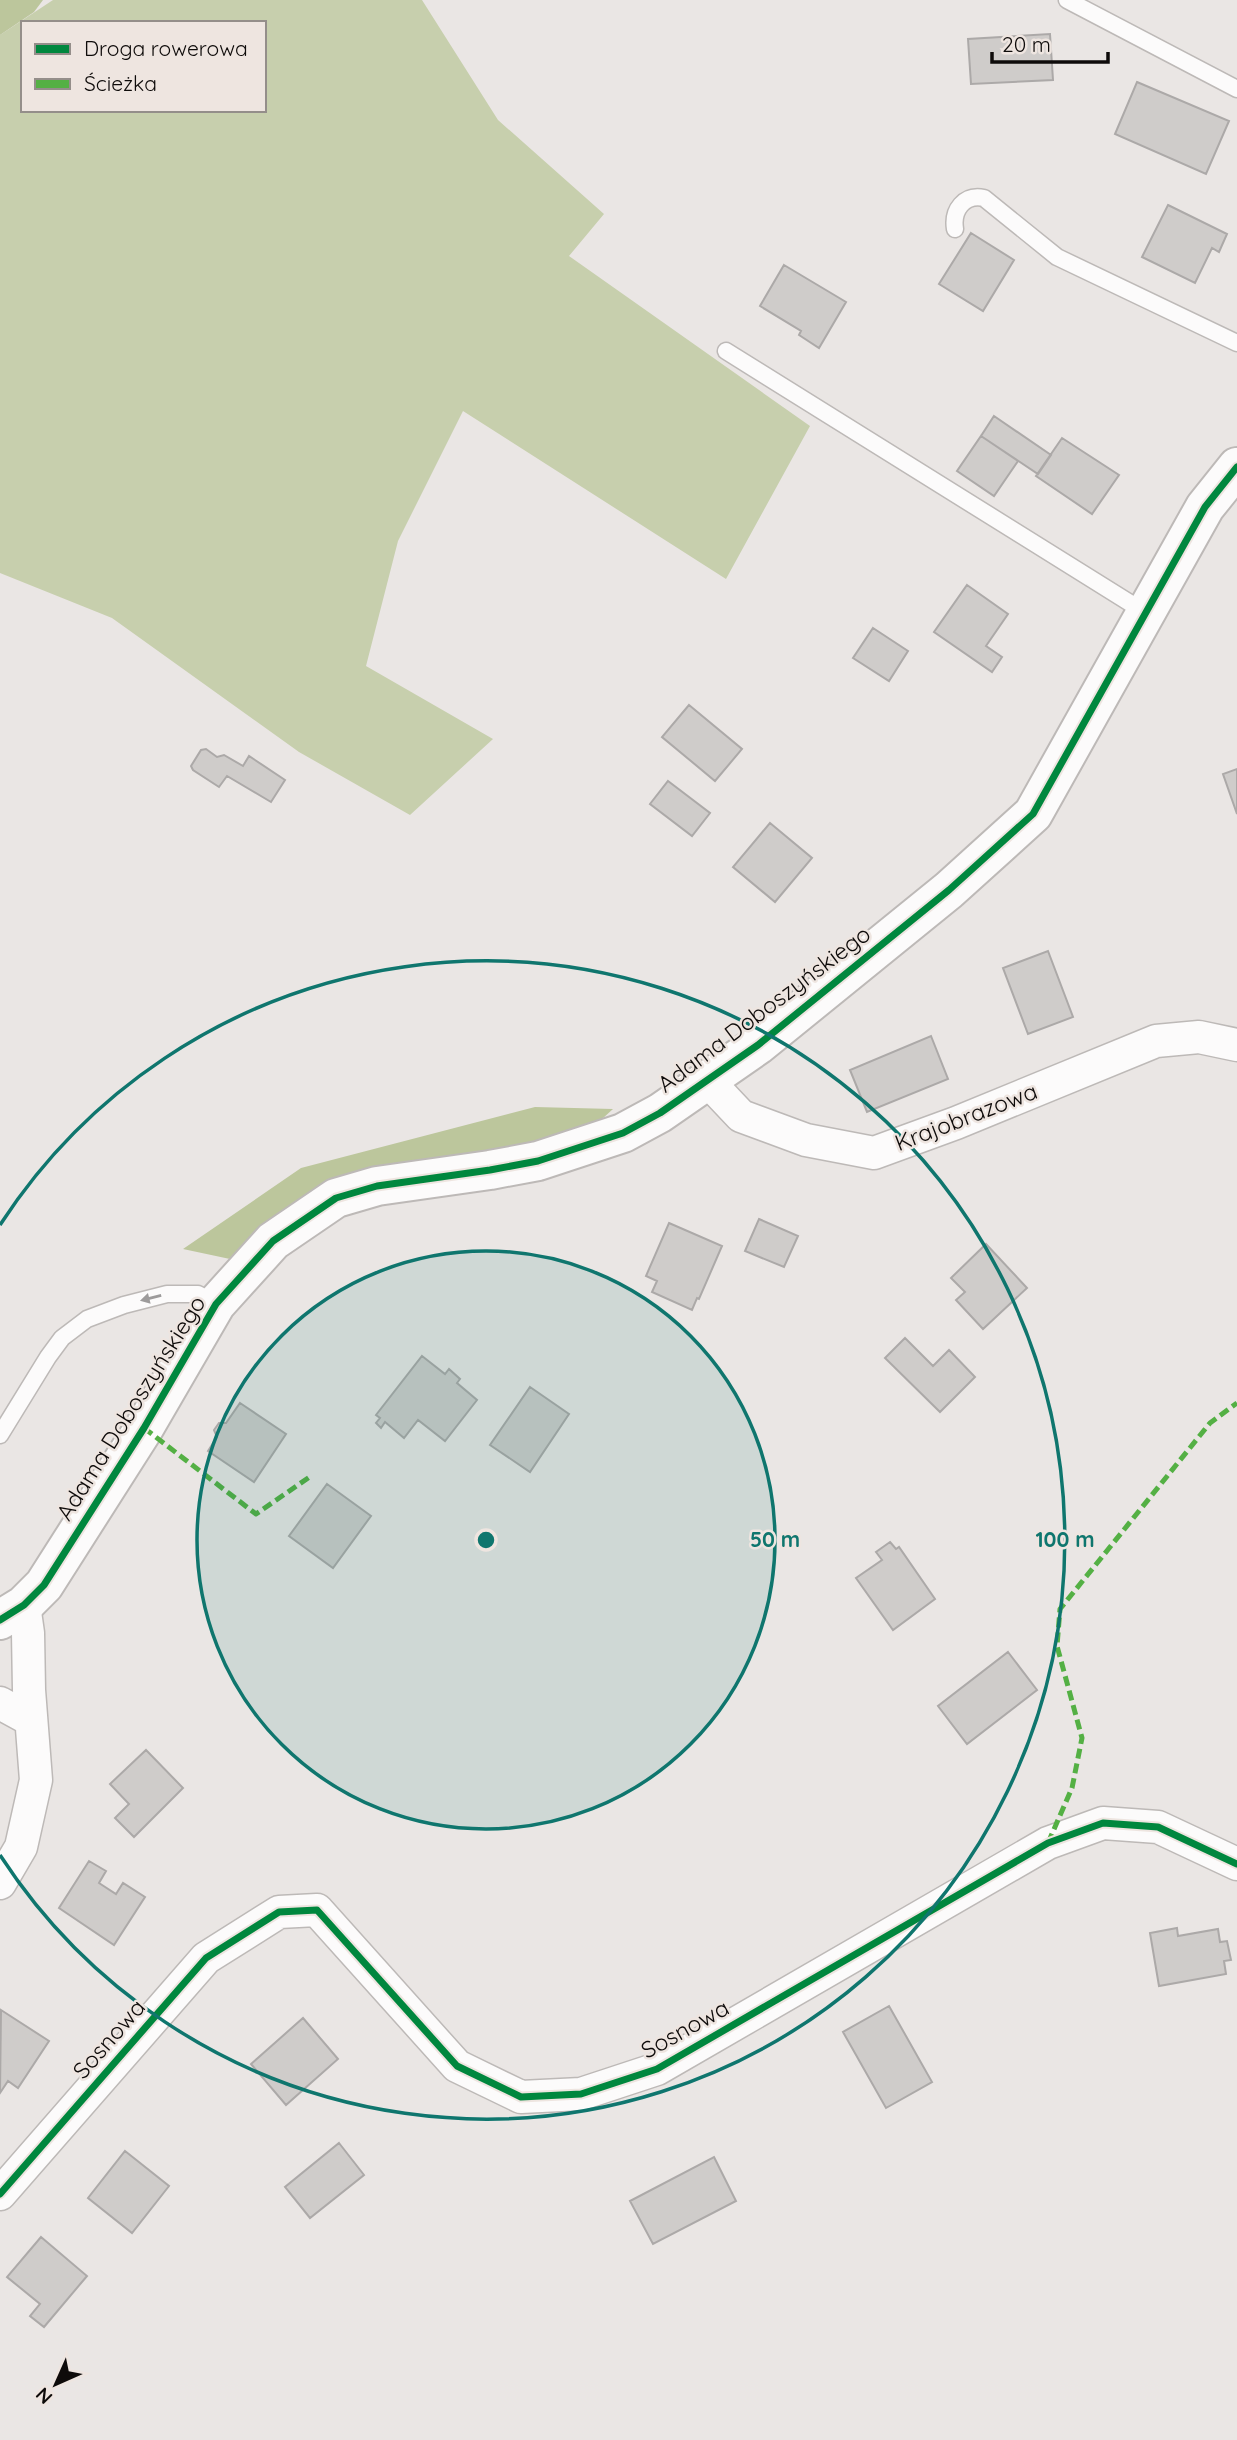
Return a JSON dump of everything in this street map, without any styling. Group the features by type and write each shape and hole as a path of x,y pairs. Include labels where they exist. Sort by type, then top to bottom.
{"street":[{"name":"Adama Doboszyńskiego","path":"12,1613 44,1585 144,1428 216,1304 273,1241 336,1198 377,1186 538,1161 623,1133 660,1113 758,1045 938,899 1033,814 1205,507 1237,467"},
{"name":"Krajobrazowa","path":"706,1079 741,1116 806,1140 874,1153 956,1123 1156,1041 1199,1037 1237,1045"},
{"path":"0,1883 21,1847 36,1780 28,1633 12,1613"},
{"path":"0,1703 31,1720"},
{"name":"Sosnowa","path":"0,2194 206,1958 279,1912 317,1910 457,2066 521,2097 582,2094 657,2069 1048,1843 1103,1823 1158,1827 1237,1864"}],"lane":[{"path":"1067,0 1237,89"},
{"path":"955,229 956,211 964,201 976,197 984,198 1057,257 1237,343"},
{"path":"726,351 1146,613"},
{"path":"0,1435 62,1338 87,1318 167,1294 198,1294 216,1304"}],"green space":[{"path":"0,0 43,0 34,12 0,35"},
{"path":"53,0 422,0 498,120 604,214 569,256 810,426 726,579 463,411 398,541 366,666 493,739 410,815 299,752 112,618 0,573 0,35 21,21 21,112 266,112 266,21 21,21"},
{"path":"535,1107 613,1109 591,1129 526,1151 319,1190 230,1259 183,1249 301,1168"}],"building":[{"path":"1050,34 1053,80 971,84 968,39"},
{"path":"1137,82 1229,121 1206,174 1115,134"},
{"path":"1168,205 1227,234 1219,252 1212,248 1195,283 1142,257"},
{"path":"971,233 1014,260 983,311 939,284"},
{"path":"784,265 846,302 819,348 799,335 801,331 760,306"},
{"path":"994,416 1051,455 1038,474 981,436"},
{"path":"981,436 1018,461 994,496 957,471"},
{"path":"1062,438 1119,475 1092,514 1036,476"},
{"path":"967,585 1008,614 986,646 1002,657 992,672 934,632"},
{"path":"873,628 908,651 889,681 853,658"},
{"path":"689,705 742,749 715,781 662,737"},
{"path":"206,749 217,757 224,755 243,766 249,756 285,780 271,802 227,776 219,787 191,766 201,750"},
{"path":"1237,769 1237,814 1223,774"},
{"path":"668,781 710,813 692,836 650,804"},
{"path":"770,823 812,858 775,902 733,867"},
{"path":"1048,951 1073,1017 1028,1034 1003,968"},
{"path":"931,1036 948,1079 867,1112 850,1070"},
{"path":"759,1219 798,1236 784,1267 745,1251"},
{"path":"669,1223 722,1246 692,1310 652,1292 657,1281 646,1276"},
{"path":"986,1244 1027,1288 983,1329 956,1300 965,1292 951,1278"},
{"path":"905,1338 933,1366 949,1350 975,1377 940,1412 885,1358"},
{"path":"422,1356 445,1374 449,1369 460,1379 457,1383 477,1400 445,1441 418,1420 404,1438 385,1422 381,1428 376,1423 380,1418 376,1415"},
{"path":"530,1387 569,1414 530,1472 490,1445"},
{"path":"240,1403 286,1434 254,1482 208,1451 217,1437 214,1430 219,1423 226,1423"},
{"path":"327,1484 371,1516 333,1568 289,1536"},
{"path":"890,1542 896,1549 899,1547 935,1599 893,1630 856,1578 882,1560 876,1552"},
{"path":"1008,1652 1037,1690 967,1744 938,1706"},
{"path":"146,1750 183,1788 134,1837 115,1818 129,1804 110,1784"},
{"path":"89,1861 106,1871 99,1883 116,1894 123,1883 145,1897 114,1945 59,1908"},
{"path":"1177,1928 1178,1936 1218,1929 1220,1942 1227,1941 1231,1960 1224,1961 1226,1974 1159,1986 1150,1933"},
{"path":"889,2006 932,2082 886,2108 843,2032"},
{"path":"1,2010 49,2041 18,2088 8,2081 0,2093"},
{"path":"303,2018 338,2059 286,2105 251,2064"},
{"path":"339,2143 364,2175 310,2218 285,2187"},
{"path":"125,2151 169,2186 132,2233 88,2198"},
{"path":"714,2157 736,2201 653,2244 630,2201"},
{"path":"41,2237 87,2276 44,2327 30,2316 40,2304 7,2277"}],"marked path":[{"path":"1048,1843 1072,1788 1082,1738 1057,1646 1060,1609 1210,1423 1237,1403"},
{"path":"144,1428 256,1514 311,1476"}],"cycle path":[{"path":"0,1620 24,1605 44,1585 144,1428 216,1304 273,1241 336,1198 377,1186 538,1161 623,1133 660,1113 758,1045 949,890 1033,814 1205,507 1237,467"},
{"path":"0,2194 206,1958 279,1912 317,1910 457,2066 521,2097 581,2094 657,2069 1048,1843 1103,1823 1158,1827 1237,1864"}]}
